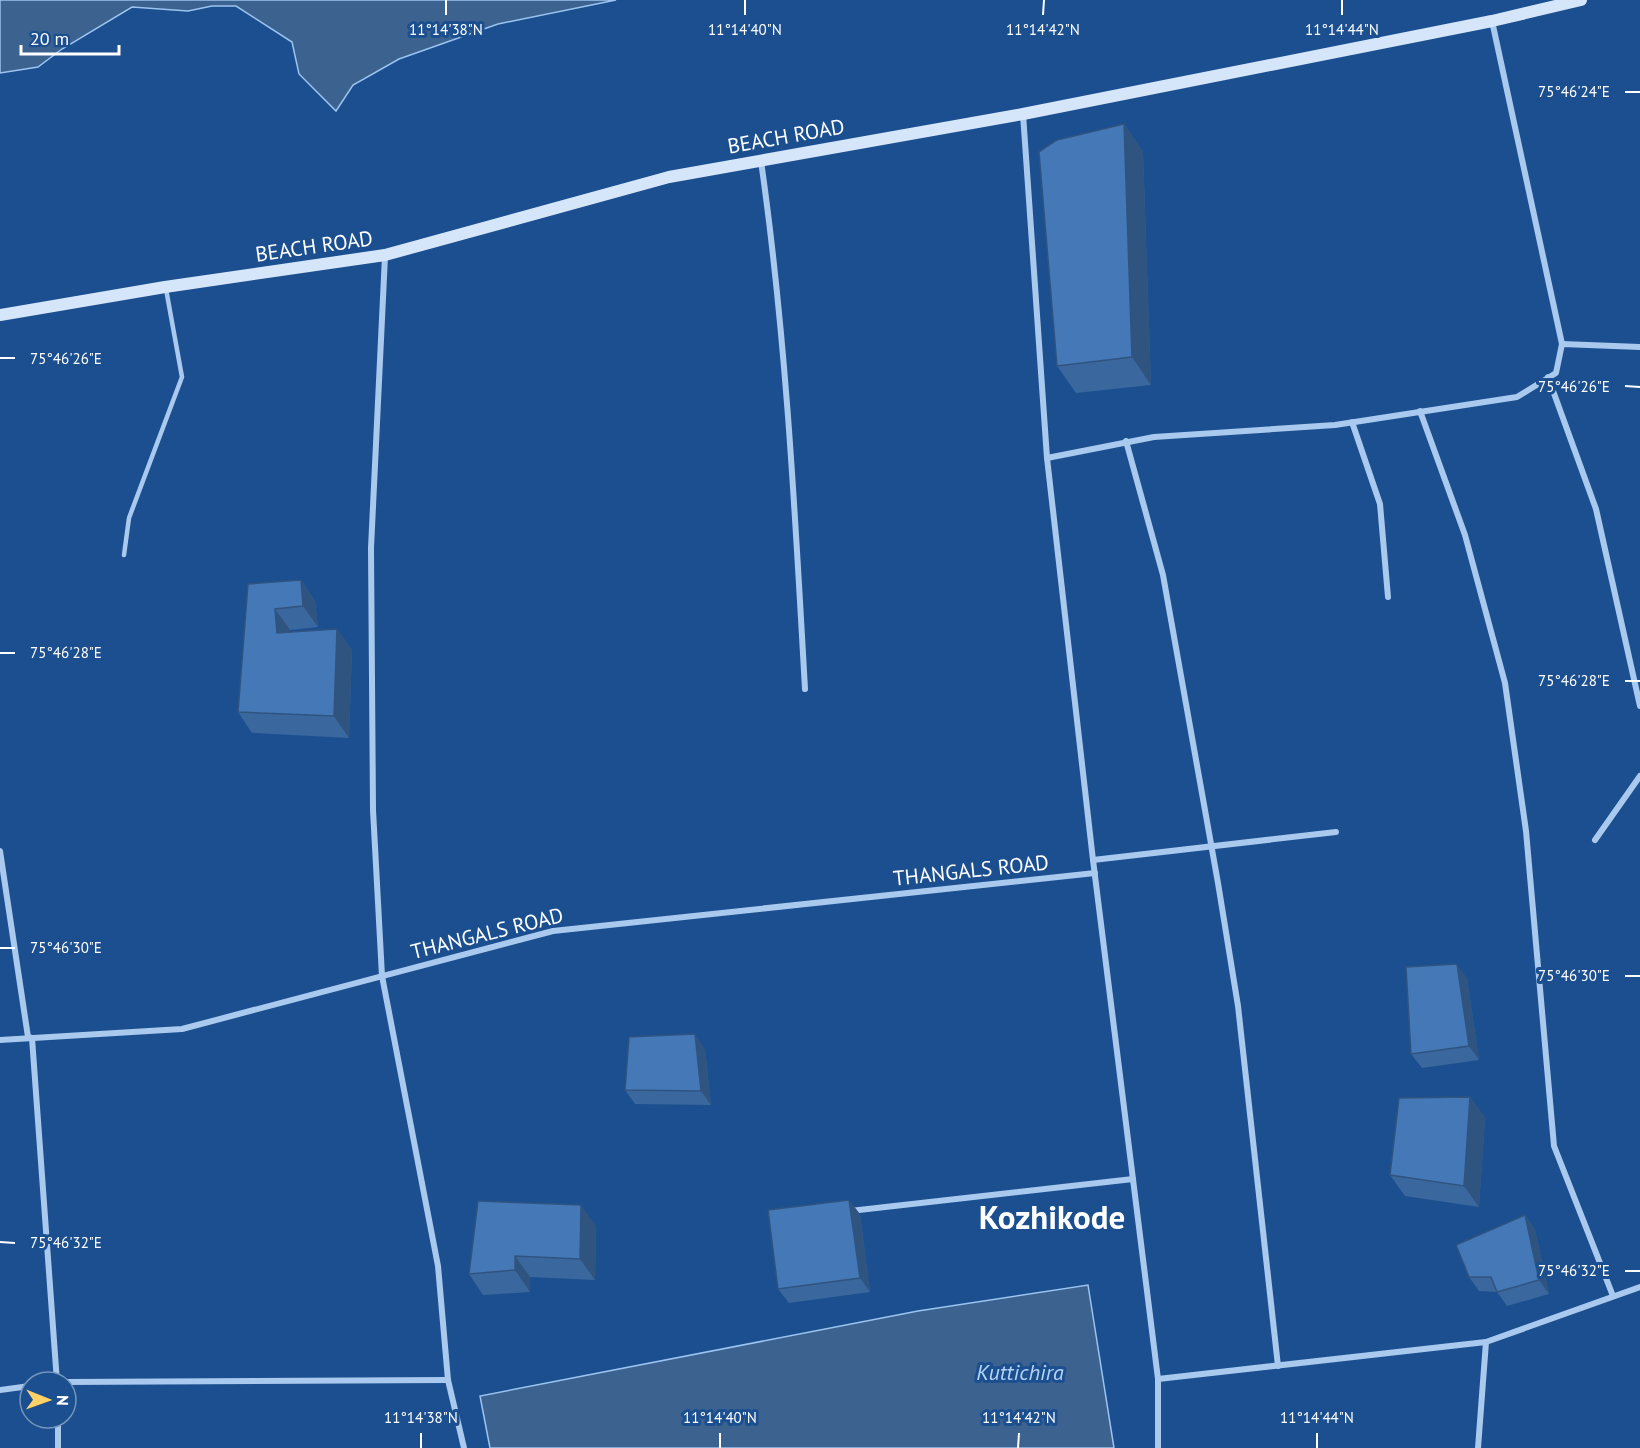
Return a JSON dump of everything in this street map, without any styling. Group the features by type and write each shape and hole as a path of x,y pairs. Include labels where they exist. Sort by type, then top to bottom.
{"main road":[{"name":"BEACH ROAD","path":"0,315 165,287 385,255 669,177 1023,114 1492,21 1581,0"}],"street":[{"path":"1047,458 1154,437 1335,425 1517,397 1556,373 1562,344 1492,21"},
{"path":"1023,114 1047,458 1093,860 1158,1379 1158,1448"},
{"path":"761,161 776,264 793,457 805,689"},
{"path":"385,255 371,548 373,810 382,976 438,1266 448,1380 464,1448"},
{"path":"1562,344 1640,347"},
{"path":"1548,377 1596,509 1640,706"},
{"path":"1420,411 1465,536 1505,683 1526,831 1554,1146 1613,1296"},
{"path":"1352,422 1380,504 1388,597"},
{"path":"1126,441 1162,575 1212,846 1238,1006 1278,1366"},
{"path":"1595,840 1640,776"},
{"path":"1093,860 1336,832"},
{"path":"0,851 28,1037 32,1038 56,1370"},
{"name":"THANGALS ROAD","path":"0,1040 182,1029 553,931 1095,873"},
{"path":"842,1212 1133,1179"},
{"path":"1158,1379 1486,1342 1640,1287"},
{"path":"1478,1448 1486,1342"},
{"path":"78,1382 448,1380"},
{"path":"0,1390 18,1388"},
{"path":"57,1430 58,1448"}],"lane":[{"path":"124,555 129,518 182,377 165,287"}],"water":[{"path":"0,0 616,0 498,24 399,59 353,85 336,111 299,74 292,42 236,6 212,6 188,11 132,7 62,49 38,67 0,73"},
{"name":"Kuttichira","path":"1088,1285 1114,1448 490,1448 480,1396 918,1311"}],"building":[{"path":"1124,124 1132,357 1057,366 1039,152 1057,140"},
{"path":"301,580 303,606 275,609 277,633 337,629 334,716 238,712 248,584"},
{"path":"1457,964 1469,1046 1411,1054 1406,967"},
{"path":"695,1034 701,1091 625,1090 629,1037"},
{"path":"1470,1097 1464,1186 1390,1175 1399,1098"},
{"path":"849,1200 860,1278 778,1289 768,1210"},
{"path":"478,1201 581,1205 580,1259 515,1256 515,1270 469,1274"},
{"path":"1525,1215 1539,1280 1497,1292 1491,1277 1469,1277 1456,1245"}],"district":[{"name":"Kozhikode","path":"1052,1216"}]}
